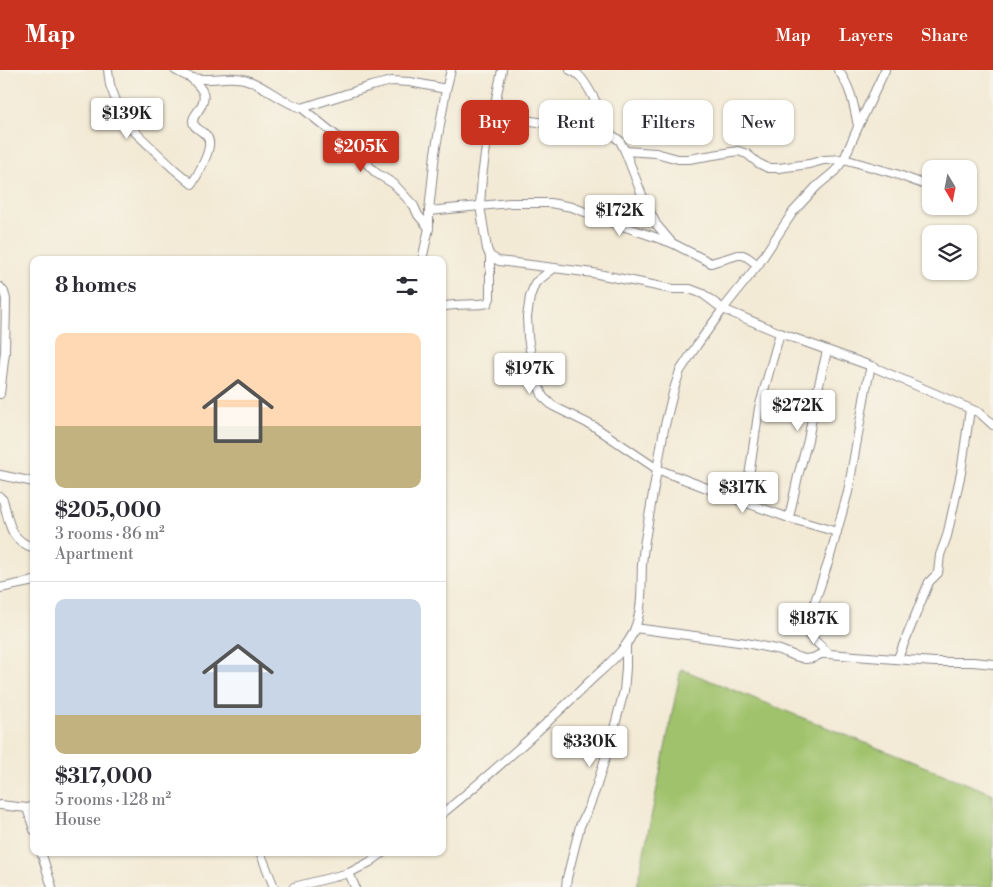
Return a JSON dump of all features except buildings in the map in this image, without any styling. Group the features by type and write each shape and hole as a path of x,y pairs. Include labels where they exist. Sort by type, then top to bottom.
{"street":[{"path":"108,70 110,85 121,120 192,184 200,171 210,143 208,136 194,126 193,122 193,118 203,104 204,93 200,86 191,78 175,70"},
{"path":"423,256 429,228 434,153 451,70"},
{"path":"496,100 502,70"},
{"path":"570,70 578,74 593,100"},
{"path":"838,70 844,77 853,101 858,127"},
{"path":"446,811 514,753 626,646 635,628 640,608 643,551 664,429 680,371 723,309 758,265 793,212 844,159 885,70"},
{"path":"191,78 234,77 248,80 294,106 302,108 355,151 376,173 394,184 414,206 418,215 429,228"},
{"path":"302,108 392,81 410,82 446,89"},
{"path":"613,136 620,141 625,151 642,195 656,224 672,243"},
{"path":"446,306 457,304 481,305 488,303 490,298 490,256 480,206 486,145"},
{"path":"625,151 656,153 678,159 738,151 768,168 844,159 922,184"},
{"path":"429,211 510,203 550,203 572,207 672,243 706,262 711,263 743,255 758,265"},
{"path":"490,256 499,261 593,272 673,289 690,289 704,294 723,309 780,333 871,366 980,413 993,425"},
{"path":"554,268 535,283 527,317 532,362 543,397 553,406 595,427 658,469 789,518 837,532"},
{"path":"0,287 6,299 5,352 0,394"},
{"path":"741,501 749,476 759,408 780,333"},
{"path":"789,518 827,351"},
{"path":"829,654 809,635 806,628 826,569 848,492 871,366"},
{"path":"898,658 929,582 938,573 940,556 947,536 961,473 970,409"},
{"path":"0,475 30,481"},
{"path":"0,497 3,500 10,530 22,543 30,546"},
{"path":"0,588 30,582"},
{"path":"635,628 746,643 780,650 806,659 829,654 934,662 993,664"},
{"path":"566,887 580,826 596,788 624,692 626,646"},
{"path":"0,805 30,807"},
{"path":"41,856 52,887"},
{"path":"262,856 274,887"},
{"path":"370,862 371,856"},
{"path":"294,887 349,873 378,856"},
{"path":"349,873 355,887"}],"green space":[{"path":"681,669 993,794 993,887 637,887"}]}
